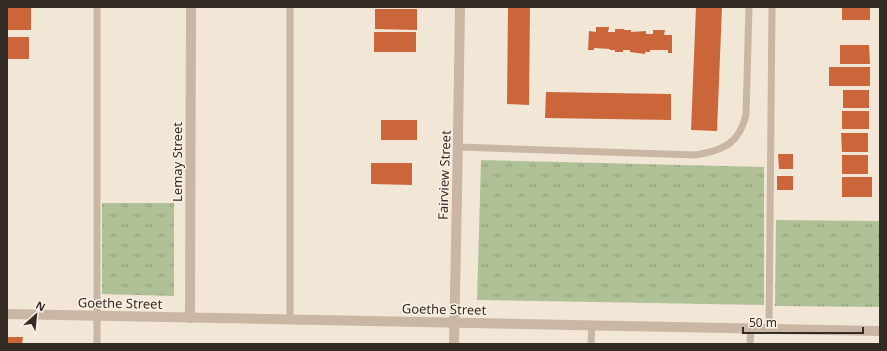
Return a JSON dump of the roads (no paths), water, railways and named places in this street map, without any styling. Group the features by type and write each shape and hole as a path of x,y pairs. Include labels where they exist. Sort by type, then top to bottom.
{"street":[{"name":"Lemay Street","path":"190,318 191,7"},
{"name":"Fairview Street","path":"454,344 456,187 459,148 460,7"},
{"name":"Goethe Street","path":"7,314 880,331"}],"lane":[{"path":"97,7 97,344"},
{"path":"290,7 290,319"},
{"path":"459,148 696,155 711,152 726,146 738,137 746,115 748,7"},
{"path":"769,329 772,7"},
{"path":"591,344 592,325"},
{"path":"750,344 751,329"}]}
